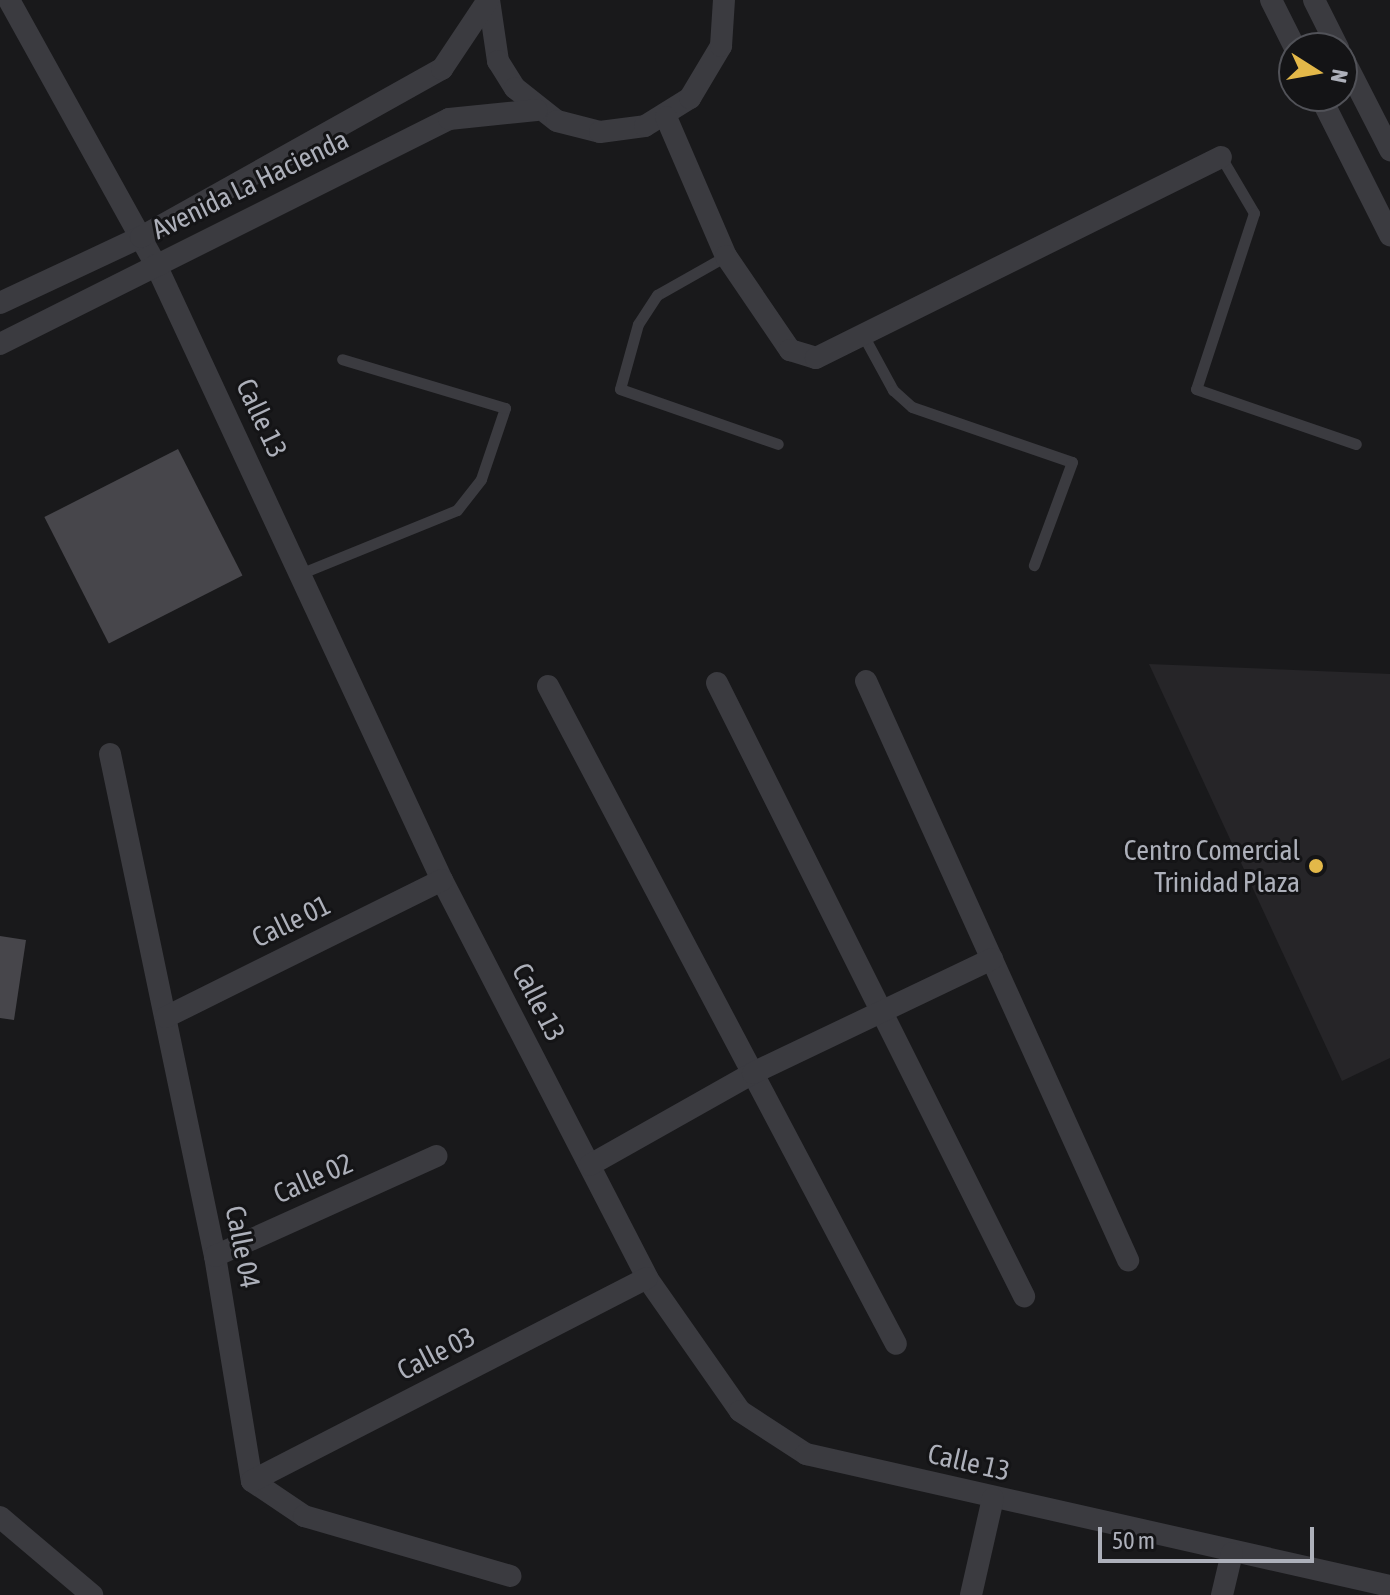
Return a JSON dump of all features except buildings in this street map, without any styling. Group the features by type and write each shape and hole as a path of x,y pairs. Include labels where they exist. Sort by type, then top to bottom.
{"street":[{"name":"Calle 13","path":"9,0 156,265 302,573 442,880 647,1278 740,1411 806,1454 1232,1553 1390,1586"},
{"name":"Avenida La Hacienda","path":"0,303 141,237 442,69 489,0"},
{"name":"Avenida La Hacienda","path":"489,0 498,61 537,110"},
{"path":"1271,0 1287,32"},
{"path":"1314,0 1330,32"},
{"path":"730,5 709,74 666,117 726,256 790,350 816,358 1221,157"},
{"path":"1358,87 1390,150"},
{"name":"Avenida La Hacienda","path":"0,344 449,119 537,110 600,132 666,117"},
{"path":"1328,112 1390,235"},
{"path":"866,681 1128,1260"},
{"path":"717,683 1024,1296"},
{"path":"548,686 896,1344"},
{"name":"Calle 04","path":"110,754 215,1256 252,1481"},
{"name":"Calle 01","path":"166,1017 442,880"},
{"path":"590,1165 753,1073 992,959"},
{"name":"Calle 02","path":"215,1256 436,1156"},
{"name":"Calle 03","path":"252,1481 647,1278"},
{"path":"252,1481 304,1516 510,1576"},
{"path":"971,1595 993,1498"},
{"path":"0,1517 92,1595"},
{"path":"1222,1595 1232,1553"}],"lane":[{"path":"1221,157 1254,213 1196,389 1356,444"},
{"path":"726,256 657,295 638,324 620,389 778,444"},
{"path":"863,335 893,390 912,407 1072,462 1034,565"},
{"path":"302,573 457,510 481,479 505,408 342,359"}],"shaded area":[{"name":"Centro Comercial Trinidad Plaza","path":"1149,664 1390,674 1390,1058 1342,1081"}],"place":[{"name":"Centro Comercial Trinidad Plaza","path":"1316,866"}]}
